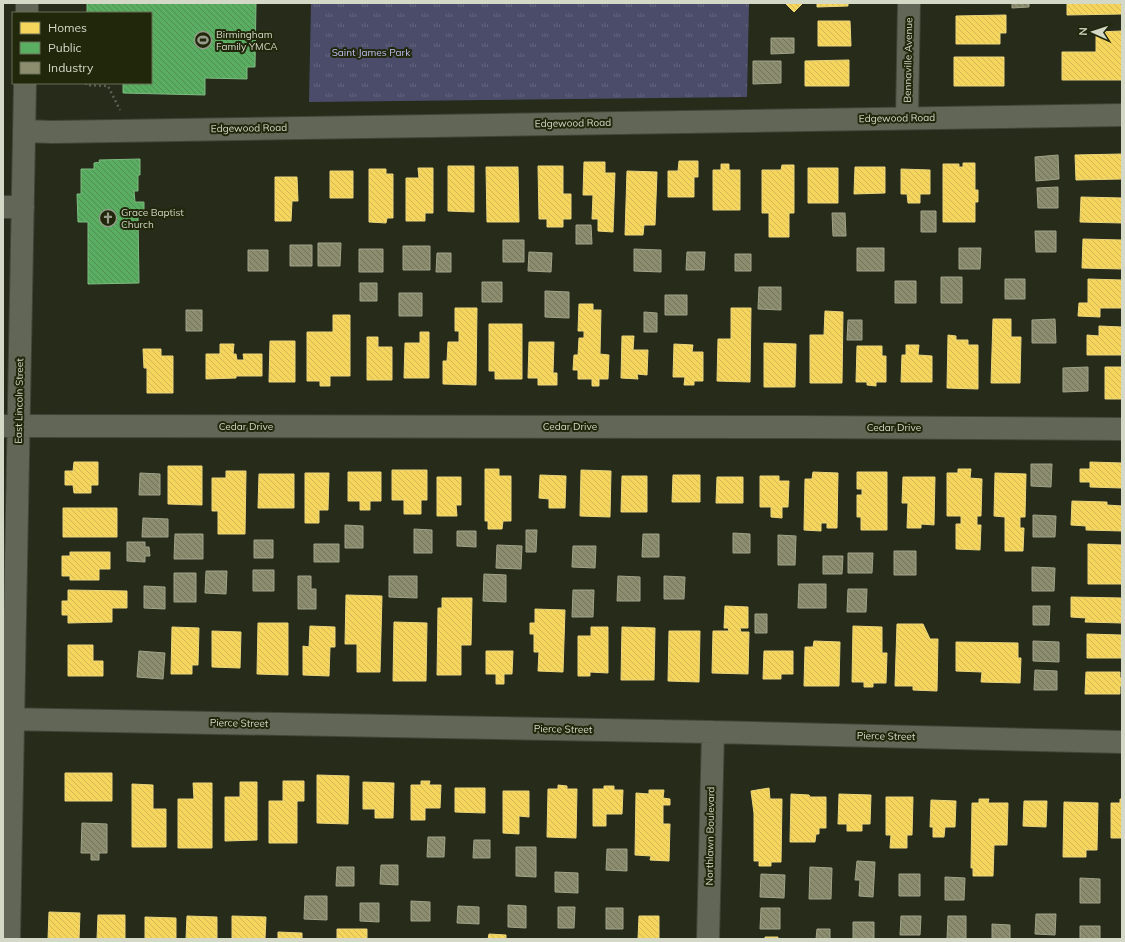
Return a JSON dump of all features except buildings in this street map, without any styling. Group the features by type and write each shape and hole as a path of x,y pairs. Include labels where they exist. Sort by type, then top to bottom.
{"street":[{"name":"Bennaville Avenue","path":"907,117 909,3"},
{"name":"East Lincoln Street","path":"9,939 8,719 13,207 24,131 25,84"},
{"name":"Edgewood Road","path":"24,131 1122,115"},
{"name":"Cedar Drive","path":"11,426 1122,429"},
{"name":"Pierce Street","path":"8,719 713,732 1122,742"},
{"name":"Northlawn Boulevard","path":"708,939 713,732"}],"path":[{"path":"86,84 108,86 122,112"}],"green space":[{"name":"Saint James Park","path":"311,3 749,3 747,97 309,102"}],"place":[{"name":"Birmingham Family YMCA","path":"203,40"},
{"name":"Grace Baptist Church","path":"108,218"}]}
